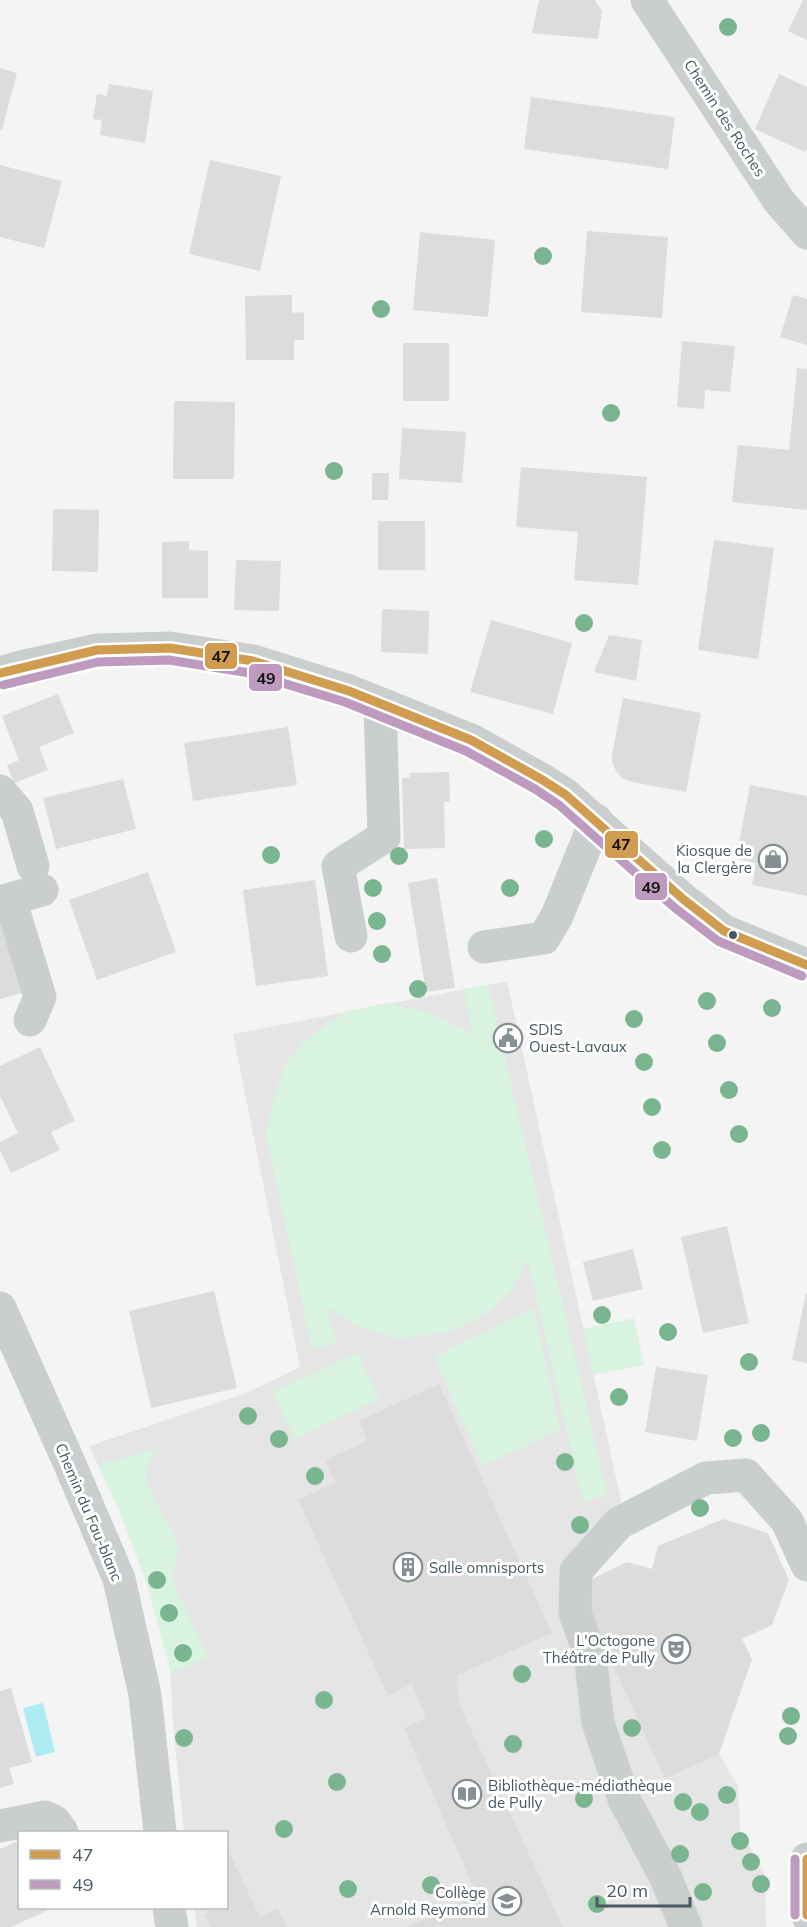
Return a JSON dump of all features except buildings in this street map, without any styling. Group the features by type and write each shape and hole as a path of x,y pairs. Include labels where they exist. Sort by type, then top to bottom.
{"main road":[{"path":"807,1859 807,1915"}],"street":[{"name":"Chemin des Roches","path":"647,0 779,201 807,233"},
{"path":"0,673 97,650 170,648 253,661 349,691 471,740 542,778 596,820 682,899 724,930 807,965"},
{"path":"351,936 338,866 384,837 380,704"},
{"path":"0,791 16,811 37,878 5,900 40,997 30,1020"},
{"path":"484,947 544,938 557,916 596,820"},
{"name":"Chemin du Fau-blanc","path":"0,1308 119,1579 146,1701 160,1831"},
{"path":"686,1927 665,1876 624,1799 598,1723 590,1655 575,1613 576,1571 619,1523 706,1478 746,1475 787,1521 807,1565"},
{"path":"0,1826 45,1817 54,1821 61,1831"},
{"path":"168,1909 172,1927"}],"shaded area":[{"path":"507,981 621,1500 584,1603 665,1779 719,1754 738,1786 740,1830 765,1874 766,1927 197,1927 194,1909 228,1909 228,1831 184,1831 173,1725 170,1666 146,1581 119,1509 89,1446 244,1394 300,1367 233,1034"}],"green space":[{"path":"488,984 607,1494 583,1502 528,1260 511,1290 493,1308 473,1322 446,1332 400,1339 358,1327 327,1307 336,1343 312,1349 266,1135 270,1111 285,1064 306,1040 348,1011 388,1003 431,1013 465,1030 473,1037 464,989"},
{"path":"534,1308 560,1430 482,1466 434,1356"},
{"path":"634,1318 644,1365 593,1375 583,1329"},
{"path":"358,1353 379,1399 295,1439 273,1392"},
{"path":"154,1449 145,1478 180,1547 171,1577 208,1658 171,1672 146,1581 119,1509 98,1465"}],"water":[{"path":"43,1703 55,1752 36,1757 23,1708"}],"transit line":[{"name":"47","path":"0,673 97,650 170,648 253,661 349,691 471,740 541,779 566,795 683,899 724,931 807,965"},
{"name":"49","path":"3,685 98,662 169,660 250,673 345,702 466,751 535,789 559,805 675,908 718,941 802,976"},
{"name":"49","path":"795,1859 795,1915"},
{"name":"47","path":"807,1859 807,1915"}],"place":[{"name":"Kiosque de la Clergère","path":"773,859"},
{"name":"SDIS Ouest-Lavaux","path":"508,1038"},
{"name":"Salle omnisports","path":"408,1567"},
{"name":"L'Octogone Théâtre de Pully","path":"676,1649"},
{"name":"Bibliothèque-médiathèque de Pully","path":"467,1794"},
{"name":"Collège Arnold Reymond","path":"507,1901"}]}
